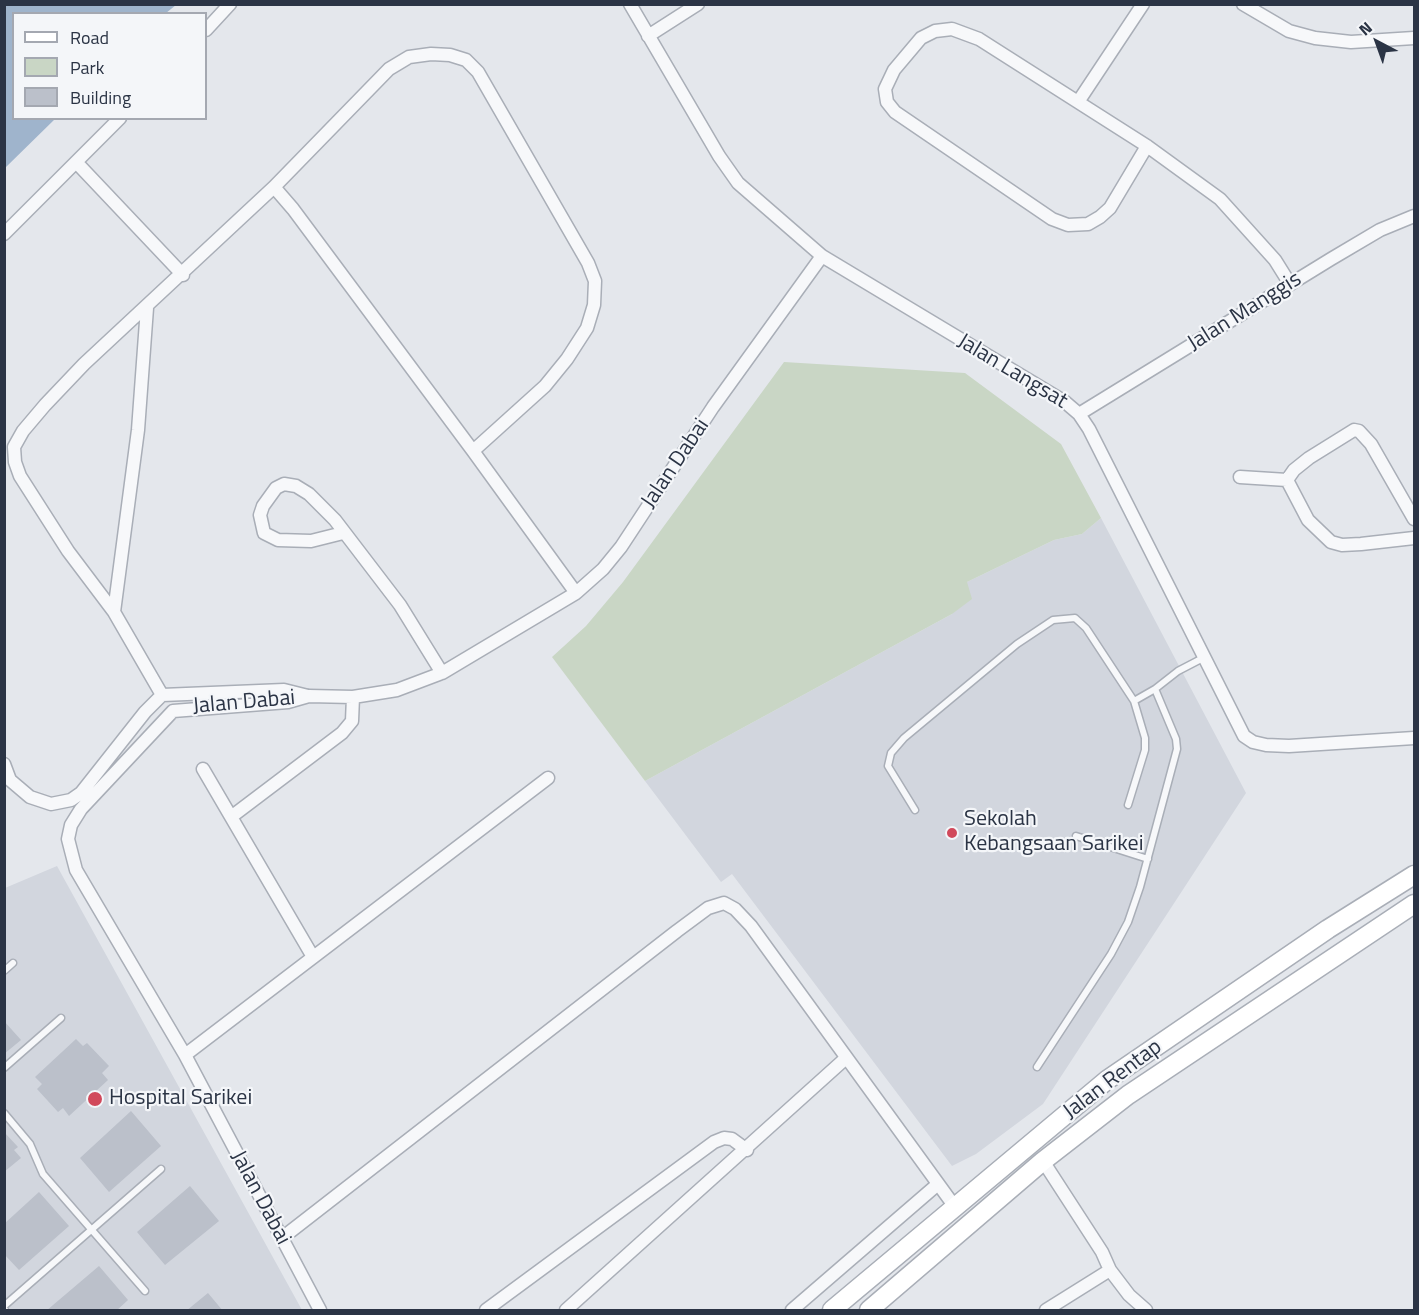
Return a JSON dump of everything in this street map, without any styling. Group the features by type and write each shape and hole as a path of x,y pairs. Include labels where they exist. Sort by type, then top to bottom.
{"main road":[{"name":"Jalan Rentap","path":"832,1311 1107,1080 1328,929 1414,875"},
{"name":"Jalan Rentap","path":"869,1311 1043,1161 1128,1095 1414,904"}],"street":[{"path":"207,29 230,4"},
{"name":"Jalan Langsat","path":"630,4 719,156 738,183 822,256 1065,402 1079,414 1089,429 1236,724 1253,742 1289,746 1414,738"},
{"path":"648,36 698,4"},
{"path":"1078,102 1143,4"},
{"path":"1243,4 1289,31 1315,38 1351,42 1414,38"},
{"path":"1147,146 1110,208 1088,224 1068,225 1052,219 895,112 887,102 885,89 894,70 921,38 935,31 952,29 979,39 1147,146 1220,199 1275,260 1290,284"},
{"path":"162,695 114,612 68,551 20,476 15,462 14,447 23,431 84,364 183,275 274,187 389,69 409,57 431,54 450,55 466,60 477,72 588,263 595,281 594,305 587,328 567,359 545,386 473,451"},
{"path":"4,234 118,120"},
{"path":"76,162 183,275"},
{"path":"274,187 293,209 576,593"},
{"name":"Jalan Manggis","path":"1079,414 1380,230 1414,218"},
{"name":"Jalan Dabai","path":"320,1311 185,1055 76,870 68,838 71,825 81,809 173,711 288,702 309,696 353,697 397,690 442,673 576,593 603,569 621,547 714,407 822,256"},
{"path":"114,612 138,430 147,308"},
{"path":"1287,480 1294,470 1309,458 1354,430 1359,431 1371,444 1414,519"},
{"path":"1240,477 1287,480"},
{"path":"1287,480 1308,520 1331,542 1342,545 1414,538"},
{"path":"343,533 311,541 278,540 264,533 260,515 263,506 276,488 284,483 296,486 309,494 335,520 400,605 442,673"},
{"path":"4,764 7,781 30,797 51,804 71,800 95,777 162,695 284,690 309,696"},
{"path":"231,817 342,733 352,720 353,697"},
{"path":"204,769 313,957"},
{"path":"185,1055 548,778"},
{"path":"282,1238 676,931 708,908 724,903 735,909 750,926 955,1207"},
{"path":"566,1311 747,1150 846,1058"},
{"path":"486,1311 714,1142 724,1138 732,1139 747,1150"},
{"path":"1043,1161 1102,1252 1110,1270 1146,1311"},
{"path":"792,1311 938,1184"},
{"path":"1046,1311 1110,1270"}],"lane":[{"path":"915,810 888,766 891,753 904,738 1017,644 1053,620 1075,618 1086,628 1134,701 1145,738 1145,750 1128,805"},
{"path":"1134,701 1155,689 1178,671 1203,658"},
{"path":"1037,1067 1111,954 1128,922 1148,860 1177,749 1176,739 1155,689"},
{"path":"1076,836 1148,860"},
{"path":"4,971 13,963"},
{"path":"4,1068 61,1018"},
{"path":"4,1113 30,1144 43,1174 145,1291"},
{"path":"5,1309 162,1169"}],"shaded area":[{"name":"Sekolah Kebangsaan Sarikei","path":"1101,518 1246,793 1043,1104 976,1154 952,1166 732,874 721,882 645,781 952,614 967,582 1054,540 1082,534"},
{"name":"Hospital Sarikei","path":"57,866 302,1310 5,1310 5,888"}],"green space":[{"path":"784,362 965,373 1061,444 1101,518 1082,534 1054,540 967,582 972,599 952,614 645,781 552,657 586,626 623,582"}],"water":[{"path":"5,4 176,4 167,12 12,12 12,120 54,120 5,168"}],"building":[{"path":"4,1021 21,1040 4,1054"},
{"path":"76,1039 83,1046 87,1043 109,1066 102,1073 108,1080 69,1116 63,1108 58,1112 37,1089 42,1084 35,1077"},
{"path":"131,1111 161,1146 109,1192 80,1158"},
{"path":"4,1132 18,1147 14,1150 21,1158 4,1172"},
{"path":"190,1186 219,1221 165,1265 137,1232"},
{"path":"39,1192 69,1226 19,1270 4,1254 4,1224"},
{"path":"99,1266 128,1300 116,1311 46,1311"},
{"path":"208,1293 223,1311 186,1311"}],"place":[{"name":"Sekolah Kebangsaan Sarikei","path":"952,833"},
{"name":"Hospital Sarikei","path":"95,1099"}]}
